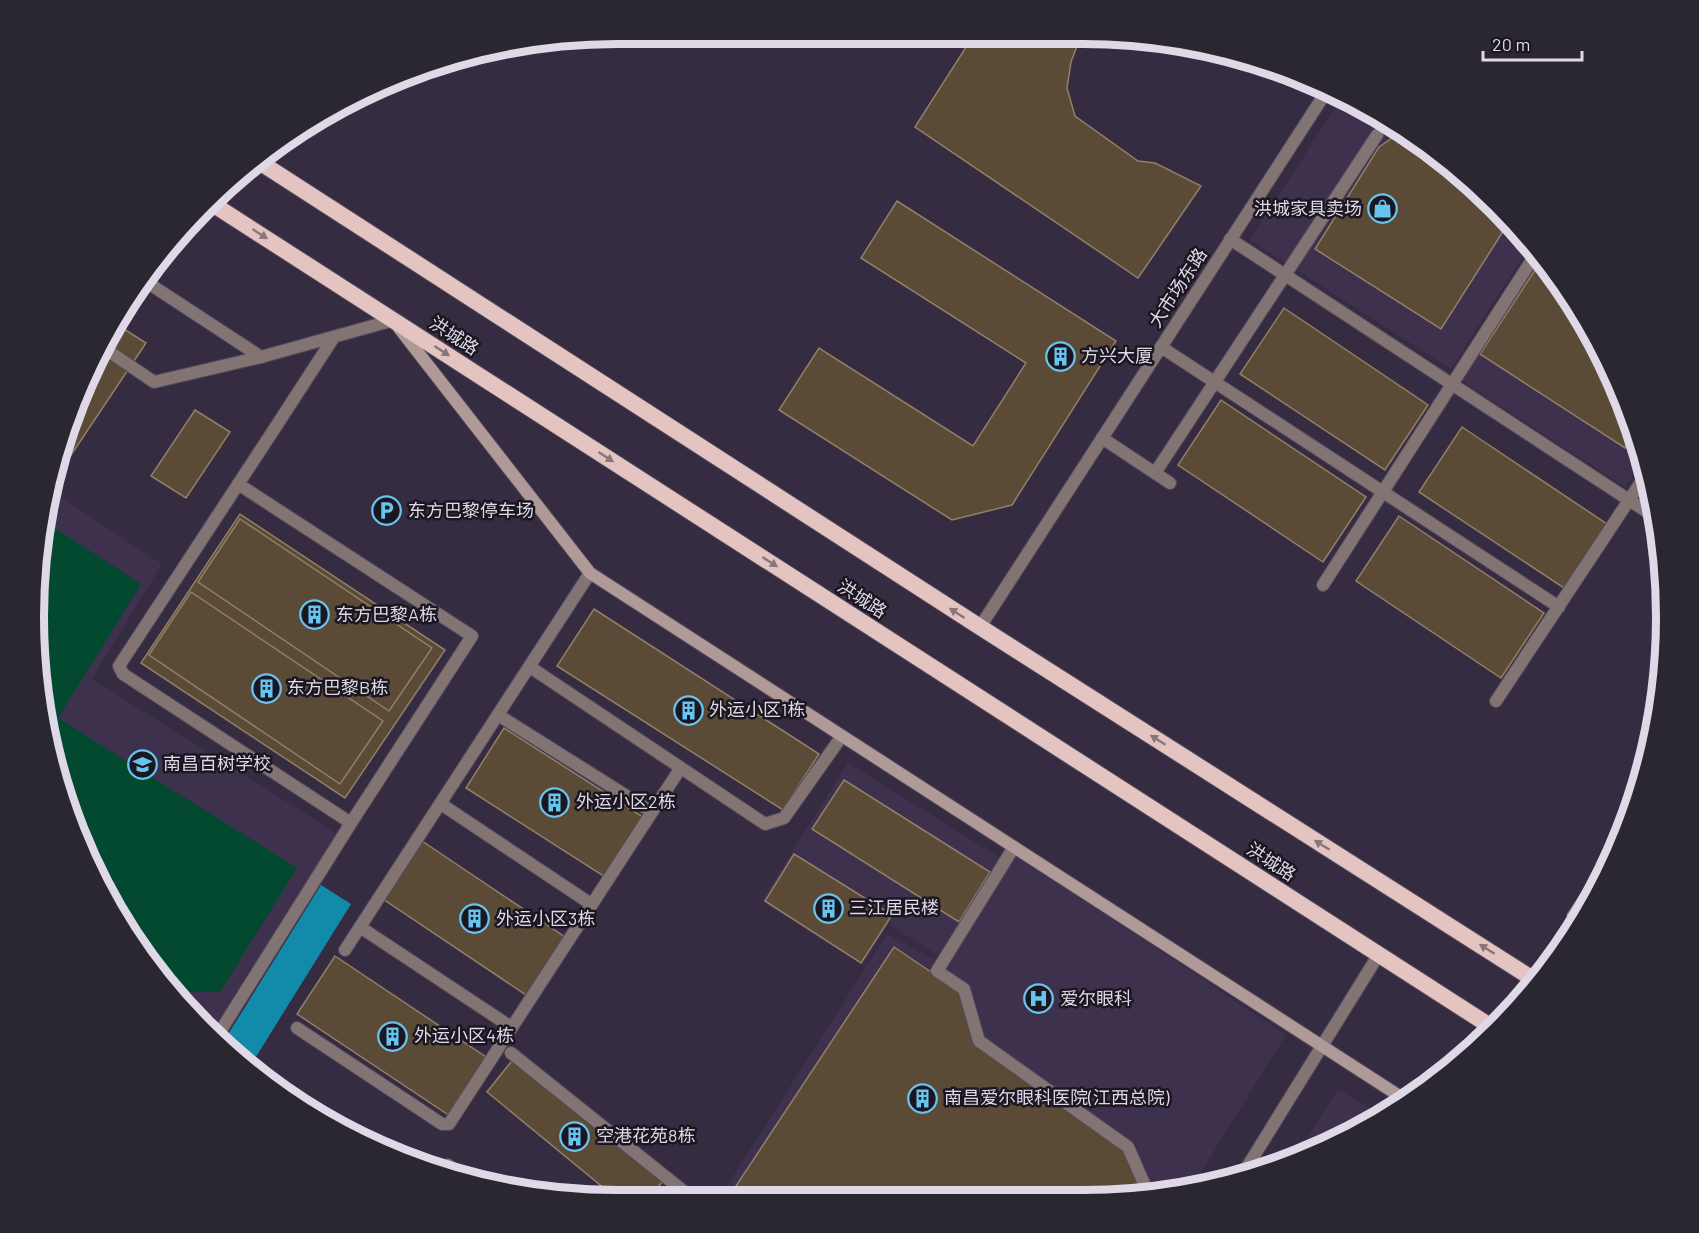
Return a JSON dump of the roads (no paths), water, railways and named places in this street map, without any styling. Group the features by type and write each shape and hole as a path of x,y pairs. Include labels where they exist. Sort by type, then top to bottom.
{"highway":[{"path":"264,165 980,627 1528,976"},
{"name":"洪城路","path":"216,206 1486,1024"}],"main road":[{"path":"394,320 590,573 1398,1095"}],"street":[{"name":"大市场东路","path":"980,627 1323,97"},
{"path":"1155,473 1377,135"},
{"path":"1230,239 1645,510"},
{"path":"1323,585 1531,261"},
{"path":"150,284 261,357"},
{"path":"109,351 154,382 261,357 394,320"},
{"path":"334,337 119,666 123,674 351,823"},
{"path":"1161,347 1559,607"},
{"path":"1101,438 1170,483"},
{"path":"221,1031 472,636 238,484"},
{"path":"1496,701 1640,484"},
{"path":"345,950 590,573"},
{"path":"530,667 765,824 784,818 842,736"},
{"path":"498,715 652,812"},
{"path":"297,1028 449,1124 680,769"},
{"path":"441,804 591,904"},
{"path":"1014,848 937,971 964,989 979,1041 1128,1147 1145,1186"},
{"path":"360,927 511,1028"},
{"path":"1249,1165 1379,954"},
{"path":"511,1053 682,1190"}],"water":[{"path":"321,885 351,904 254,1060 227,1036"}],"place":[{"name":"洪城家具卖场","path":"1383,209"},
{"name":"方兴大厦","path":"1060,356"},
{"name":"东方巴黎停车场","path":"387,511"},
{"name":"东方巴黎A栋","path":"315,615"},
{"name":"东方巴黎B栋","path":"266,688"},
{"name":"外运小区1栋","path":"688,710"},
{"name":"南昌百树学校","path":"142,764"},
{"name":"外运小区2栋","path":"555,802"},
{"name":"三江居民楼","path":"828,908"},
{"name":"外运小区3栋","path":"475,919"},
{"name":"爱尔眼科","path":"1039,999"},
{"name":"外运小区4栋","path":"393,1036"},
{"name":"南昌爱尔眼科医院(江西总院)","path":"923,1098"},
{"name":"空港花苑8栋","path":"575,1136"}]}
